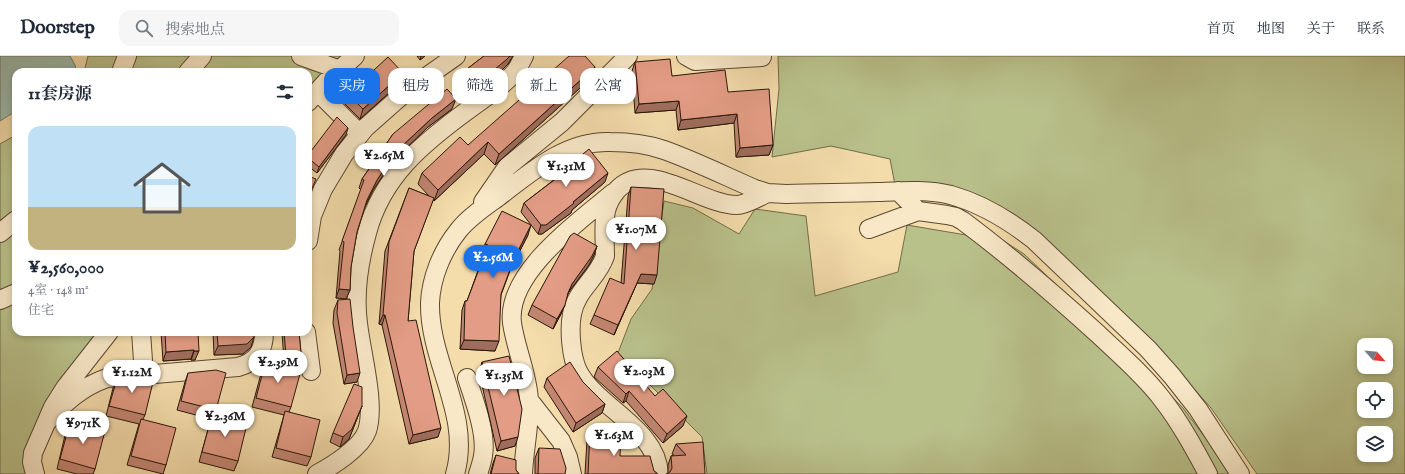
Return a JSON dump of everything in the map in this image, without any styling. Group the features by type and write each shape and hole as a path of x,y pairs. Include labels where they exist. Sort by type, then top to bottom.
{"street":[{"path":"122,68 127,56"},
{"path":"192,68 202,56"},
{"path":"301,56 334,68"},
{"path":"342,68 355,56"},
{"path":"312,216 323,189 344,154 365,128 410,89 456,56"},
{"path":"317,474 328,469 359,443 366,432 369,420 366,378 356,305 360,263 367,232 381,198 403,164 422,146 501,85 516,71 524,56"},
{"path":"473,216 507,167 562,122 628,56"},
{"path":"686,56 695,61 762,56"},
{"path":"324,85 313,96 360,134"},
{"path":"454,474 459,456 459,431 455,411 435,345 431,323 431,293 435,274 458,231 473,216 543,164 559,154 594,142 629,143 663,150 755,189 768,193 786,194 898,191 928,192 950,195 967,201 1016,226 1034,240 1148,349 1198,409 1240,474"},
{"path":"523,474 529,400 512,322 512,309 518,291 527,275 548,249 567,231 626,182 641,178 652,178 708,199 732,205 740,205 768,193"},
{"path":"621,186 613,194 605,213 605,256 603,263 599,270 579,293 575,304 572,314 572,346 578,371 587,384 642,436 651,447 656,458 659,474"},
{"path":"898,191 918,211"},
{"path":"869,229 918,211 947,215 956,217 963,221 1060,300 1152,387 1163,399 1188,438 1208,474"},
{"path":"0,233 12,223"},
{"path":"0,300 12,295"},
{"path":"35,474 32,462 33,452 53,407 65,388 105,336"},
{"path":"141,336 144,375"},
{"path":"46,423 67,401 94,382 107,378 238,367 248,364 257,358 262,346 263,336"},
{"path":"307,336 311,371"},
{"path":"467,378 479,418 483,438 484,455 478,474"},
{"path":"529,400 560,442 568,457 572,474"}],"green space":[{"path":"88,56 354,56 342,68 324,68 324,86 312,98 312,68 85,68"},
{"path":"778,56 1405,56 1405,474 1257,474 1211,408 1176,369 1030,229 895,185 890,159 831,146 772,157 779,89"},
{"path":"12,137 12,336 100,336 25,454 26,474 0,474 0,144"},
{"path":"664,201 693,208 739,234 755,209 806,216 815,296 898,272 907,225 966,235 1003,261 993,234 1024,254 1144,368 1183,408 1225,464 1229,474 707,474 702,437 618,353 631,319 652,289"}],"shaded area":[{"path":"0,56 70,56 76,68 12,68 12,114 0,121"}],"building":[{"path":"484,56 510,56 496,68 468,68"},
{"path":"569,56 585,56 595,67 580,68 580,81 572,88 572,68 555,68"},
{"path":"388,57 398,68 388,68 388,86 380,94 380,68 376,68"},
{"path":"670,59 672,76 725,70 728,92 769,89 773,145 740,148 737,114 681,120 679,101 639,104 635,62"},
{"path":"447,89 452,95 452,102 432,118 402,146 377,180 367,200 357,232 351,267 350,290 339,289 344,242 342,241 364,180 362,179 393,134 429,104 444,104 444,92"},
{"path":"516,103 516,104 554,104 499,154 488,142 438,190 422,173 460,137 468,145"},
{"path":"358,104 369,104 363,109"},
{"path":"337,117 348,128 319,167 312,161 312,150"},
{"path":"589,149 608,173 546,225 541,225 524,203 562,174 561,172"},
{"path":"312,178 316,179 312,188"},
{"path":"631,187 664,189 657,275 641,274 618,325 594,315 610,278 624,284"},
{"path":"409,188 434,198 414,251 408,321 416,320 441,428 413,435 385,315 383,315 389,242"},
{"path":"502,211 531,225 514,259 501,294 499,341 464,340 465,301 467,301 488,245 485,244"},
{"path":"574,233 597,246 592,256 572,284 565,305 557,319 532,305 570,236"},
{"path":"350,299 360,373 347,375 337,313 338,300"},
{"path":"165,336 198,336 199,351 166,352"},
{"path":"217,336 254,336 247,344 218,346"},
{"path":"284,336 299,336 301,353 286,355"},
{"path":"617,351 655,396 663,389 687,416 667,434 629,391 626,394 598,367"},
{"path":"509,356 522,409 518,437 501,441 482,362"},
{"path":"266,360 301,370 291,407 256,398"},
{"path":"570,362 583,382 605,404 576,423 547,378"},
{"path":"216,370 226,373 216,410 181,401 188,373"},
{"path":"146,376 154,378 145,415 109,406 117,379"},
{"path":"354,384 362,387 362,406 352,429 343,437 333,433"},
{"path":"285,411 320,420 311,457 276,448"},
{"path":"212,415 247,424 238,461 202,452"},
{"path":"141,419 176,428 166,465 131,456"},
{"path":"70,422 105,431 95,469 60,459"},
{"path":"590,431 621,432 620,456 650,456 654,471 658,474 588,474"},
{"path":"703,442 705,474 666,474 670,472 672,468 671,456 686,455 676,444"},
{"path":"539,448 560,449 566,468 565,474 538,474"},
{"path":"496,455 516,460 516,470 519,474 491,474"}]}
